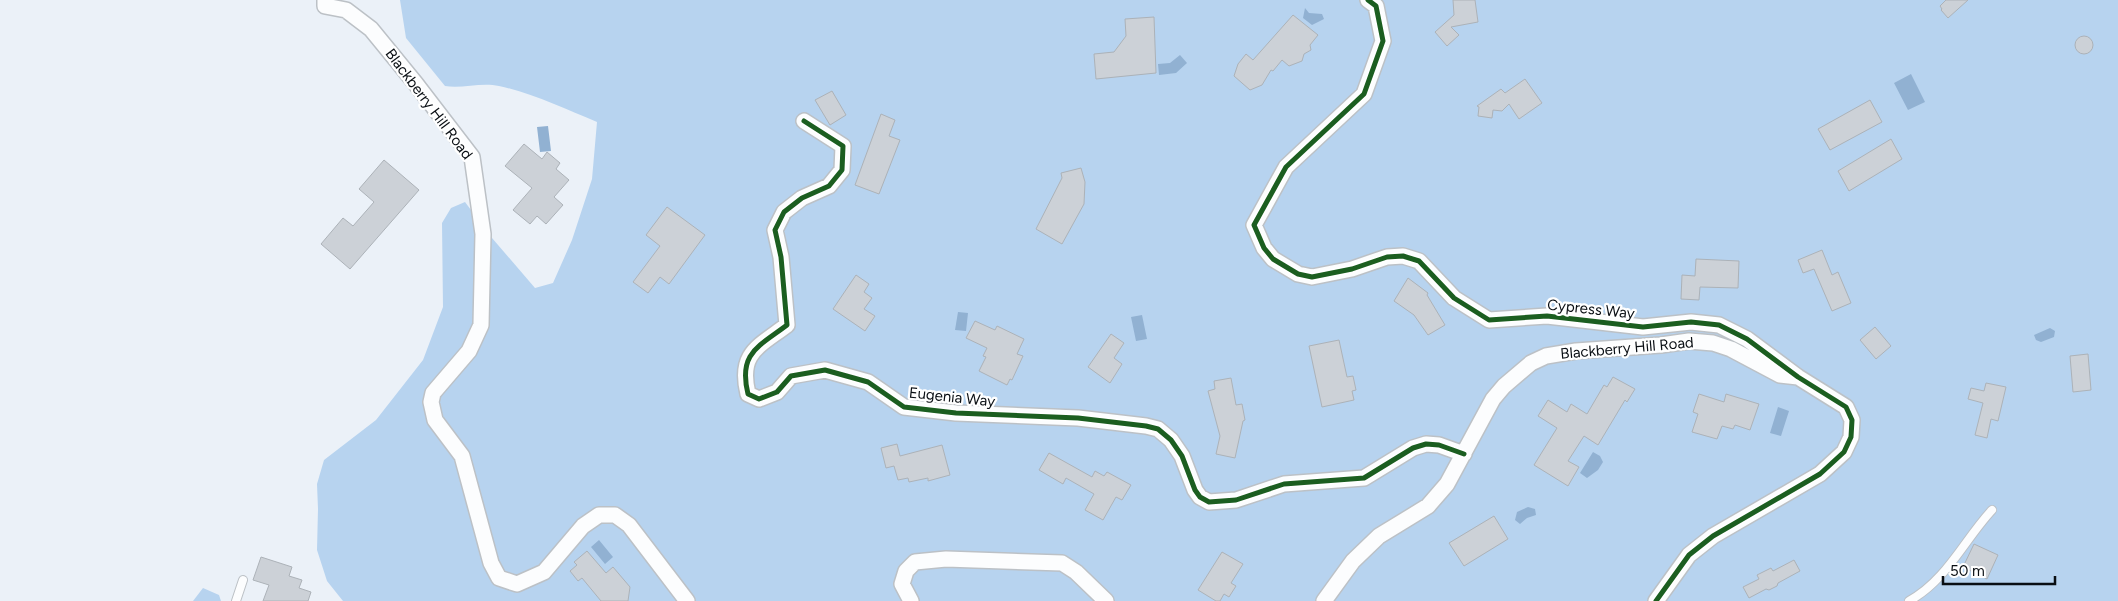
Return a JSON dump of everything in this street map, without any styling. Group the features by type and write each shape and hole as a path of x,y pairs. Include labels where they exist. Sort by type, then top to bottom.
{"street":[{"name":"Cypress Way","path":"1368,0 1376,6 1383,41 1364,94 1286,167 1254,225 1264,248 1273,259 1298,274 1312,277 1352,269 1386,258 1403,256 1419,261 1454,298 1489,320 1547,316 1582,318 1643,327 1691,322 1719,325 1747,339 1798,377 1846,407 1852,420 1851,437 1844,452 1820,474 1713,536 1689,555 1656,601"},
{"name":"Blackberry Hill Road","path":"325,3 346,10 371,29 472,157 483,234 481,325 470,351 433,393 431,402 435,420 462,456 490,563 499,578 517,584 544,572 583,526 599,515 614,515 629,525 687,601"},
{"name":"Eugenia Way","path":"804,122 843,146 842,170 829,186 802,198 784,212 775,230 781,257 787,325 754,350 745,368 748,394 759,399 777,392 791,376 825,370 868,382 904,407 956,413 1078,418 1146,426 1158,429 1171,440 1182,456 1195,490 1200,497 1209,502 1236,500 1284,484 1364,478 1413,448 1426,444 1439,445 1464,454"},
{"name":"Blackberry Hill Road","path":"1324,601 1353,560 1379,536 1428,506 1447,484 1493,399 1504,386 1531,363 1546,356 1576,351 1661,346 1689,341 1713,343 1731,348 1780,375 1798,377"},
{"path":"911,601 902,584 906,571 915,562 946,559 1062,562 1076,572 1106,601"}],"lane":[{"path":"1909,601 1935,584 1974,529 1992,510"},
{"path":"236,601 243,580"}],"shaded area":[{"path":"400,0 2118,0 2118,601 343,601 327,581 317,550 317,484 324,460 376,420 423,360 443,307 442,223 451,208 465,202 492,238 535,288 553,283 572,240 592,179 597,122 536,97 499,86 445,86 406,38"},
{"path":"1305,8 1309,13 1322,14 1324,19 1312,25 1303,18"},
{"path":"1180,55 1187,63 1176,73 1159,75 1158,64 1170,63"},
{"path":"1911,74 1925,102 1908,110 1894,83"},
{"path":"548,126 551,151 540,152 537,127"},
{"path":"958,312 968,313 966,331 955,330"},
{"path":"1142,315 1147,339 1136,341 1131,317"},
{"path":"2050,328 2055,331 2054,337 2041,342 2036,340 2034,335"},
{"path":"1778,407 1789,411 1781,436 1770,433"},
{"path":"1593,452 1600,456 1603,462 1598,470 1587,478 1580,473"},
{"path":"1528,507 1535,509 1536,515 1527,518 1520,524 1515,520 1517,512"},
{"path":"599,540 613,557 605,564 591,547"},
{"path":"203,588 219,595 221,601 193,601"}],"building":[{"path":"1453,0 1475,0 1478,22 1451,27 1459,35 1447,46 1435,32 1454,15"},
{"path":"1946,0 1968,0 1948,18 1940,6"},
{"path":"1293,15 1318,35 1310,45 1311,50 1304,54 1302,61 1289,66 1282,60 1273,71 1271,70 1262,85 1250,90 1234,76 1238,64 1246,54 1253,60"},
{"path":"1154,17 1156,73 1096,79 1094,54 1114,52 1126,36 1125,19"},
{"path":"2080,36 2088,36 2093,41 2091,52 2080,54 2075,49 2075,41"},
{"path":"1525,79 1542,103 1519,119 1509,104 1502,111 1493,110 1492,118 1478,116 1479,107 1477,106 1501,89 1505,93"},
{"path":"832,91 846,115 830,125 815,100"},
{"path":"1870,100 1882,122 1830,150 1818,129"},
{"path":"881,114 895,120 889,136 900,140 879,194 855,185"},
{"path":"1891,139 1902,159 1849,191 1838,171"},
{"path":"524,144 542,159 547,152 560,163 556,169 569,180 554,197 563,205 546,224 537,216 530,224 513,210 532,188 505,166"},
{"path":"384,160 419,190 350,269 321,244 343,218 353,226 374,202 359,189"},
{"path":"1081,168 1085,182 1084,204 1062,244 1036,229 1062,178 1061,173"},
{"path":"667,207 705,235 669,284 660,277 648,293 633,282 660,246 646,235"},
{"path":"1822,250 1832,275 1838,272 1851,303 1832,311 1814,269 1803,273 1798,260"},
{"path":"1696,259 1739,261 1738,288 1700,287 1699,300 1681,299 1682,275 1695,276"},
{"path":"856,275 869,284 864,292 872,298 864,309 875,316 865,331 833,309"},
{"path":"1408,278 1428,293 1427,295 1445,325 1428,335 1414,315 1394,301"},
{"path":"975,321 995,330 997,326 1024,339 1017,354 1023,356 1012,380 1010,379 1007,385 979,371 986,357 983,356 987,348 966,338"},
{"path":"1875,327 1891,346 1876,359 1860,340"},
{"path":"1111,334 1124,343 1114,358 1122,364 1110,383 1088,367"},
{"path":"1339,340 1347,377 1353,376 1356,390 1352,391 1354,400 1322,407 1309,346"},
{"path":"2088,354 2091,390 2073,392 2070,356"},
{"path":"1613,377 1635,389 1627,402 1625,400 1598,445 1584,436 1568,461 1579,467 1568,486 1534,465 1557,428 1538,416 1548,400 1567,412 1571,404 1587,414 1604,385 1607,387"},
{"path":"1231,378 1236,405 1242,404 1245,420 1243,421 1235,458 1216,454 1220,436 1208,391 1215,389 1214,381"},
{"path":"1986,383 2006,387 1998,421 1991,419 1987,438 1975,435 1983,403 1968,399 1971,388 1984,391"},
{"path":"1699,394 1724,402 1726,394 1759,404 1750,430 1735,425 1733,429 1722,426 1717,439 1692,432 1698,414 1693,412"},
{"path":"897,444 900,456 942,445 950,475 928,481 928,478 909,482 908,478 898,480 894,466 886,468 881,448"},
{"path":"1049,453 1092,477 1095,471 1104,476 1107,472 1131,485 1122,500 1116,497 1103,520 1085,510 1094,494 1066,478 1063,484 1039,470"},
{"path":"1494,516 1508,539 1464,566 1449,543"},
{"path":"1974,544 1998,555 1987,579 1963,567"},
{"path":"587,551 606,573 613,567 630,587 628,601 601,601 582,578 578,581 570,571 577,565 574,562"},
{"path":"1222,552 1243,564 1231,583 1236,586 1229,597 1224,594 1220,601 1216,601 1198,590"},
{"path":"261,557 292,567 289,576 302,580 299,588 311,592 308,601 263,601 269,585 253,580"},
{"path":"1794,560 1800,571 1778,583 1777,586 1769,590 1766,589 1749,598 1743,587 1759,579 1757,575 1771,568 1773,571"}],"cycle path":[{"path":"1368,0 1376,6 1383,41 1364,94 1286,167 1254,225 1264,248 1273,259 1298,274 1312,277 1352,269 1387,257 1403,256 1419,261 1454,298 1489,320 1547,316 1643,327 1691,322 1719,325 1747,339 1798,377 1846,407 1852,420 1851,437 1844,452 1820,474 1713,536 1689,555 1656,601"},
{"path":"804,121 843,146 842,170 829,186 802,198 784,212 775,230 781,257 787,325 759,346 748,360 746,369 748,394 759,399 777,392 791,376 825,370 868,382 904,407 956,413 1078,418 1146,426 1158,429 1171,440 1182,456 1195,490 1200,497 1209,502 1236,500 1284,484 1364,478 1413,448 1426,444 1439,445 1464,454"}]}
